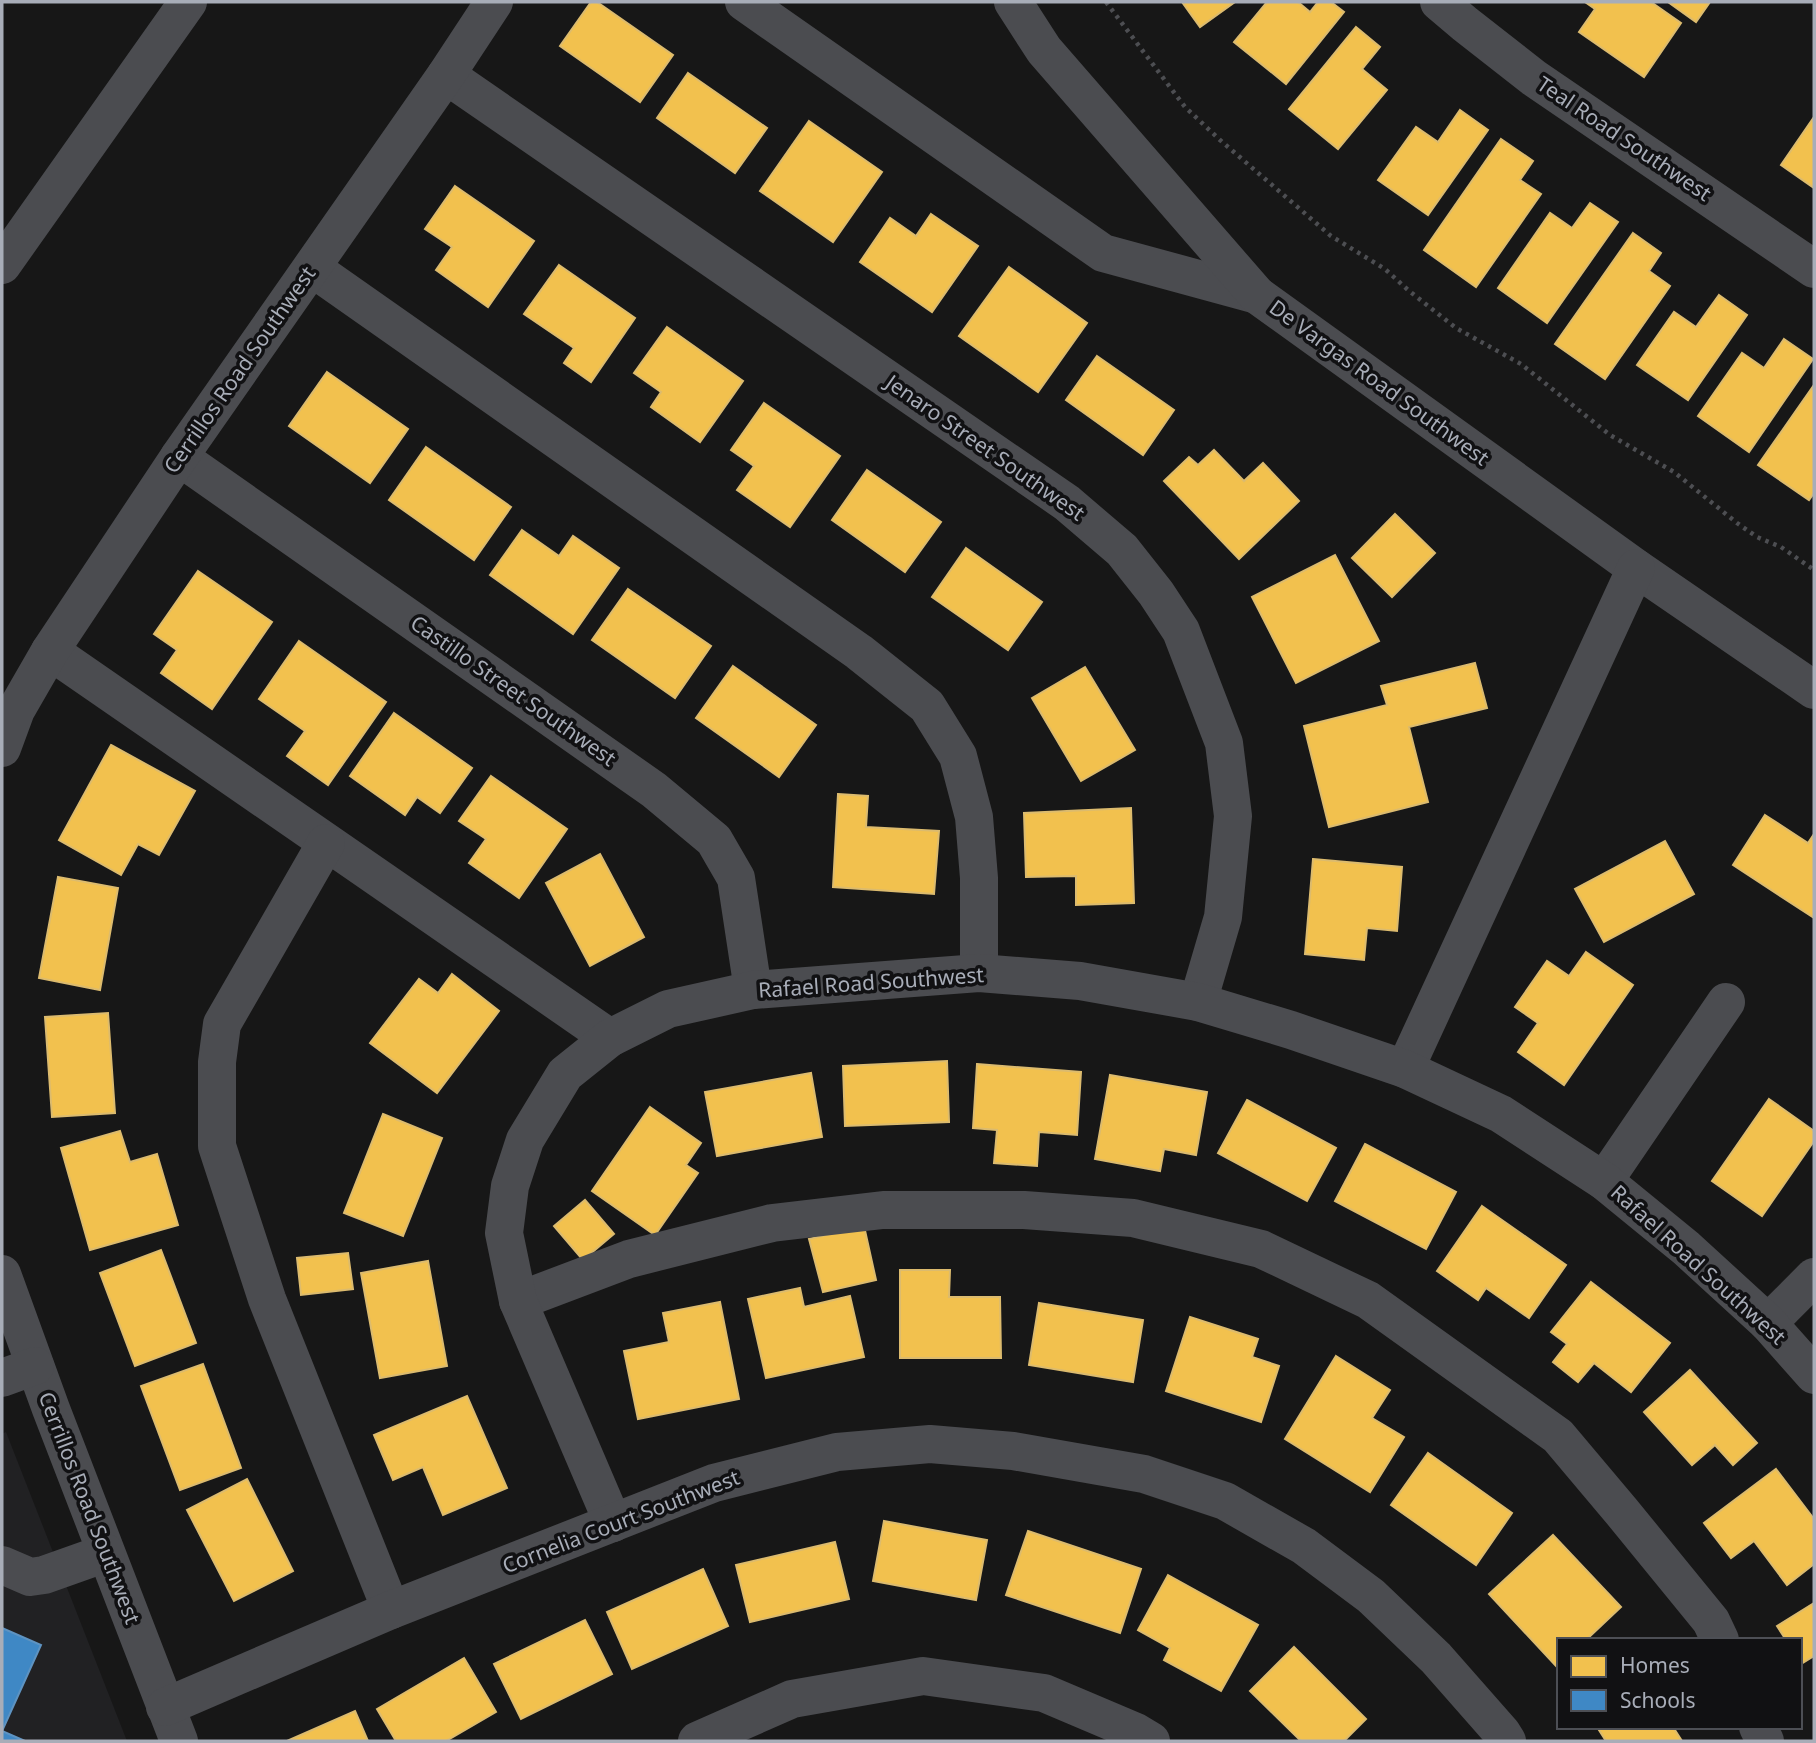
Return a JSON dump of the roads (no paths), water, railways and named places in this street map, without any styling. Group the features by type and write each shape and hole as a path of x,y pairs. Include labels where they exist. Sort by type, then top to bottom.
{"street":[{"path":"2,265 188,2"},
{"name":"Cerrillos Road Southwest","path":"2,748 16,710 50,651 179,457 494,2"},
{"path":"744,2 1104,253 1257,295"},
{"name":"De Vargas Road Southwest","path":"1013,2 1044,50 1257,295 1636,568 1814,690"},
{"name":"Teal Road Southwest","path":"1461,9 1534,78 1814,269"},
{"name":"Jenaro Street Southwest","path":"446,75 1067,503 1122,550 1156,593 1181,631 1224,743 1233,816 1223,918 1198,1002"},
{"path":"312,268 859,652 927,706 958,756 974,817 979,878 979,973"},
{"name":"Castillo Street Southwest","path":"179,457 654,790 714,840 736,878 753,990"},
{"path":"1405,1069 1636,568"},
{"path":"50,651 610,1038"},
{"path":"326,843 222,1024 216,1062 216,1146 267,1299 391,1610"},
{"name":"Rafael Road Southwest","path":"613,1522 518,1301 504,1233 510,1186 525,1140 565,1074 610,1038 668,1009 753,990 979,973 1080,981 1198,1002 1405,1069 1502,1114 1604,1181 1686,1248 1768,1323 1814,1375"},
{"path":"1604,1181 1726,1002"},
{"path":"518,1301 629,1259 772,1223 883,1210 1024,1210 1133,1219 1261,1249 1368,1300 1558,1436 1711,1621 1719,1638"},
{"name":"Cerrillos Road Southwest","path":"2,1274 18,1372 106,1552 172,1724"},
{"path":"1768,1323 1814,1277"},
{"name":"Cornelia Court Southwest","path":"172,1724 391,1610 714,1483 837,1452 930,1444 1013,1451 1144,1474 1225,1501 1304,1546 1371,1597 1436,1658 1507,1741"},
{"path":"2,1565 30,1577 44,1575 106,1552"},
{"path":"697,1741 792,1699 923,1676 1044,1693 1136,1732 1150,1741"}]}
